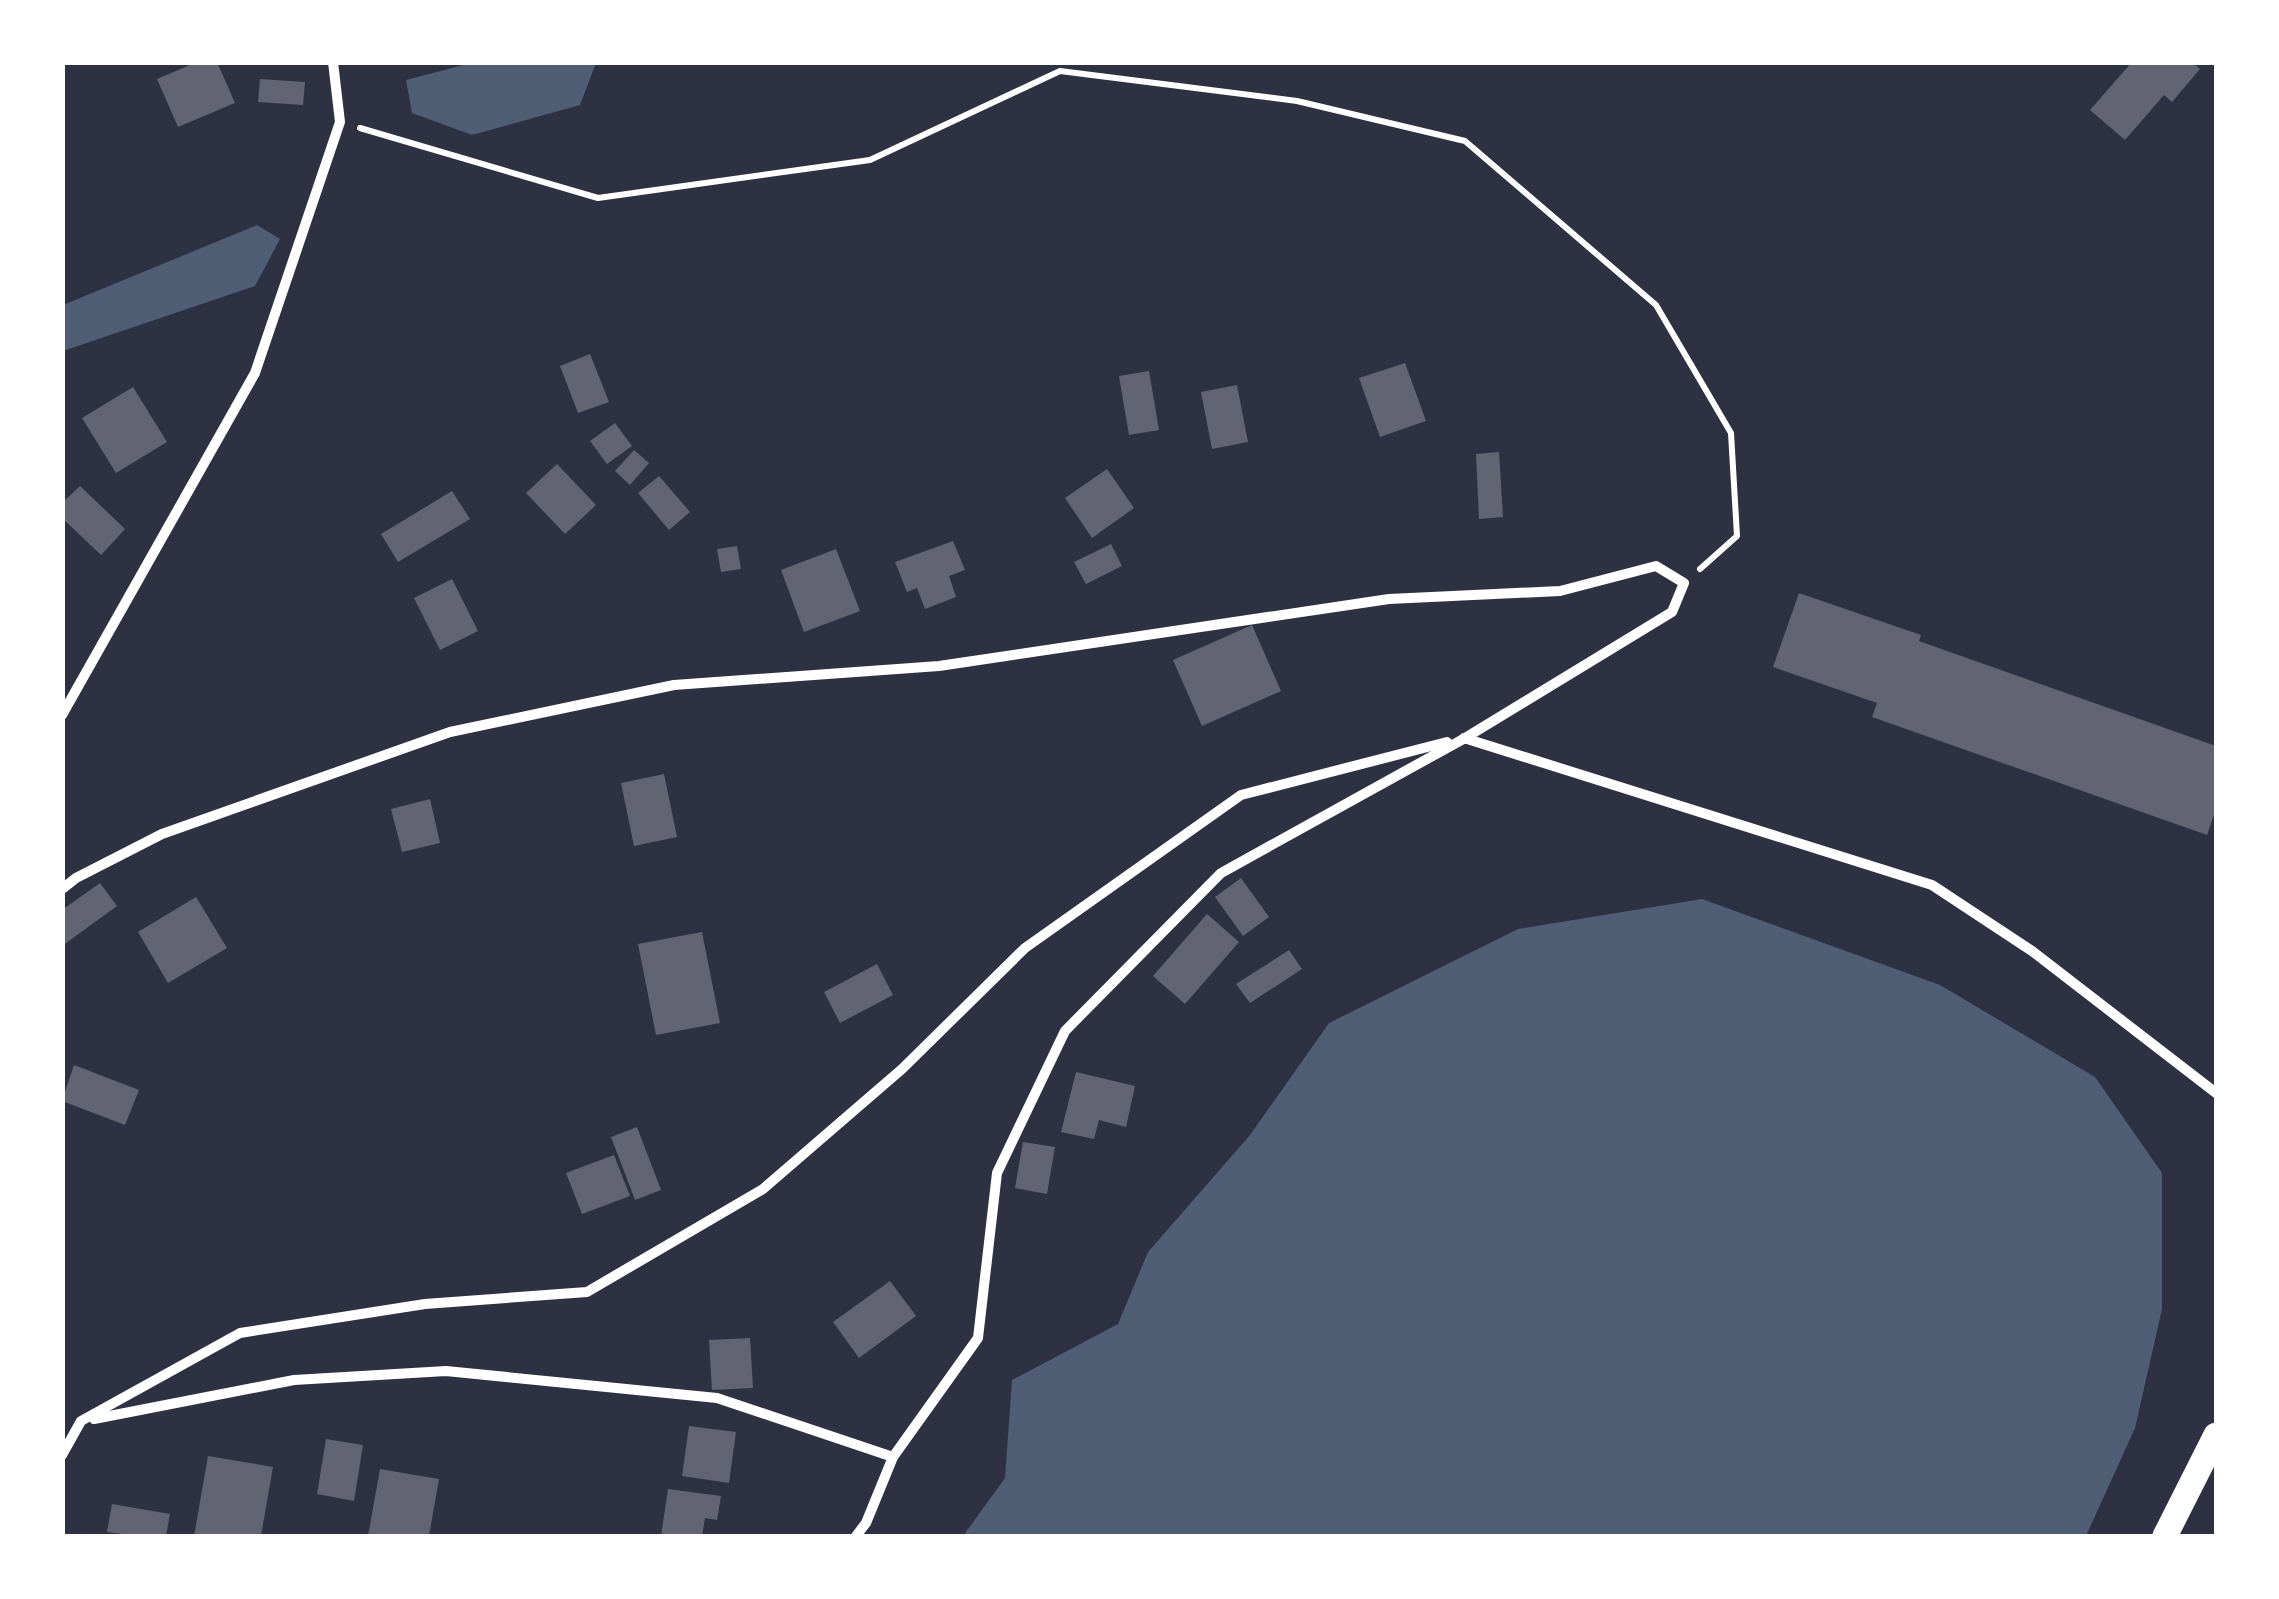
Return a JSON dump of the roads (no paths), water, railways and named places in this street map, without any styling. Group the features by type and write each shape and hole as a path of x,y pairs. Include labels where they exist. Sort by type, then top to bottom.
{"main road":[{"path":"2164,1536 2216,1435"}],"street":[{"path":"62,716 254,373 340,122 333,62"},
{"path":"62,888 162,834 450,732 674,686 938,666 1389,599 1560,591 1656,566 1684,583 1672,612 1465,738 1222,872 1064,1031 997,1173 978,1338 893,1457 866,1523 856,1536"},
{"path":"62,1455 81,1421 240,1332 425,1304 587,1292 764,1189 902,1069 1025,948 1240,795 1465,738 1932,884 2032,951 2216,1093"},
{"path":"81,1421 294,1380 446,1371 717,1398 893,1457"}],"water":[{"path":"475,62 596,63 580,105 472,135 412,113 406,80"},
{"path":"257,225 280,239 255,286 63,351 63,305"},
{"path":"1702,899 1940,985 2095,1077 2162,1173 2162,1309 2135,1428 2086,1536 963,1536 1005,1478 1012,1380 1118,1324 1148,1252 1250,1135 1329,1023 1518,929"}]}
